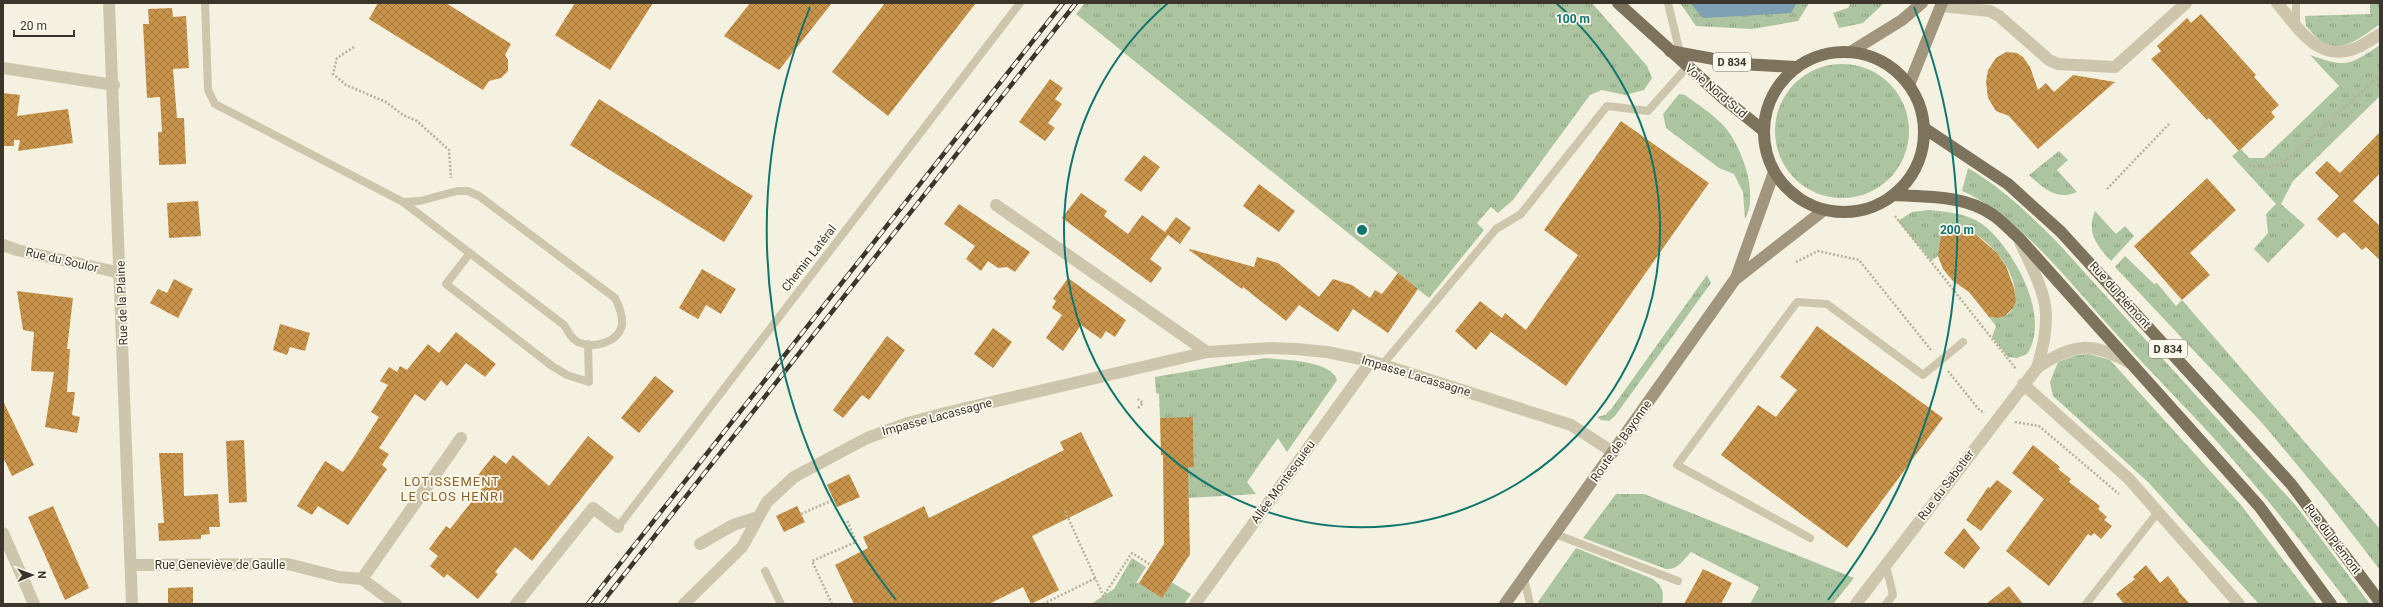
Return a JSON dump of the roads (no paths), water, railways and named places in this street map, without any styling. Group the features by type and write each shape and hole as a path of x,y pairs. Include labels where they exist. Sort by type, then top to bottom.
{"main road":[{"name":"Voie Nord-Sud","path":"1618,3 1675,52 1687,67 1764,131"},
{"path":"1852,51 1902,20 1922,3"},
{"path":"1909,85 1942,5"},
{"path":"1852,51 1874,57 1894,68 1909,85 1920,105 1924,128 1922,153 1911,176 1894,195 1872,207 1848,212 1824,210 1804,202 1787,189 1774,172 1766,152 1764,131 1768,106 1779,84 1796,67 1810,58 1826,53 1852,51"},
{"name":"Voie Nord-Sud","path":"1675,52 1741,64 1796,67"},
{"name":"Rue du Piémont","path":"1924,128 2008,184 2062,232 2292,484 2380,602"},
{"name":"Route de Bayonne","path":"1505,604 1736,278 1774,172"},
{"name":"D 834","path":"1894,195 1964,202 1993,215 2019,238 2259,506 2331,604"},
{"name":"Route de Bayonne","path":"1736,278 1824,210"}],"street":[{"name":"Rue de la Plaine","path":"109,3 114,85 132,604"},
{"path":"1942,5 1990,11 2000,16 2049,60 2058,64 2116,67 2186,3"},
{"path":"2277,3 2315,47 2333,52 2355,49 2380,34"},
{"path":"3,68 114,85"},
{"path":"996,205 1207,352"},
{"name":"Rue du Sabotier","path":"2019,238 2041,285 2046,303 2048,321 2046,339 2037,368"},
{"name":"Rue du Soulor","path":"3,245 17,250 121,273"},
{"name":"Impasse Lacassagne","path":"684,604 742,547 767,502 794,477 866,438 945,413 1207,352 1241,349 1290,348 1327,352 1377,363 1571,425 1613,452"},
{"name":"Rue du Sabotier","path":"1856,604 2004,418 2023,384 2037,368 2058,354 2080,348 2099,348 2134,365"},
{"name":"Allée Montesquieu","path":"1195,604 1377,363"},
{"path":"2023,384 2129,479 2239,604"},
{"path":"396,604 362,579 461,438"},
{"path":"516,604 593,508 618,527"},
{"path":"700,544 733,525 758,517"},
{"path":"3,533 34,604"},
{"name":"Rue Geneviève de Gaulle","path":"131,565 288,564 339,577 362,579"}],"lane":[{"path":"205,3 208,90 215,104 403,202 564,325 571,336 578,342 588,344 606,343 616,336 622,325 621,311 615,298 479,196 468,191 450,193 420,201 403,202"},
{"name":"Chemin Latéral","path":"618,527 1020,3"},
{"path":"1668,3 1675,52"},
{"path":"2296,3 2296,25"},
{"path":"1377,363 1496,229 1521,214 1607,106 1648,111 1687,67"},
{"path":"470,253 446,284 552,366 567,376 589,382 588,344"},
{"path":"1810,538 1677,465 1797,302 1826,304 1923,374 1963,342"},
{"path":"2086,604 2158,512"},
{"path":"1555,534 1678,581"},
{"path":"1886,565 1893,595 1886,604"},
{"path":"765,571 781,604"},
{"path":"1524,578 1530,604"}],"water":[{"path":"1690,3 1797,3 1791,13 1703,18"}],"railway":[{"path":"588,604 1063,3"},
{"path":"601,604 1076,3"}],"district":[{"name":"LOTISSEMENT LE CLOS HENRI","path":"452,488"}]}
